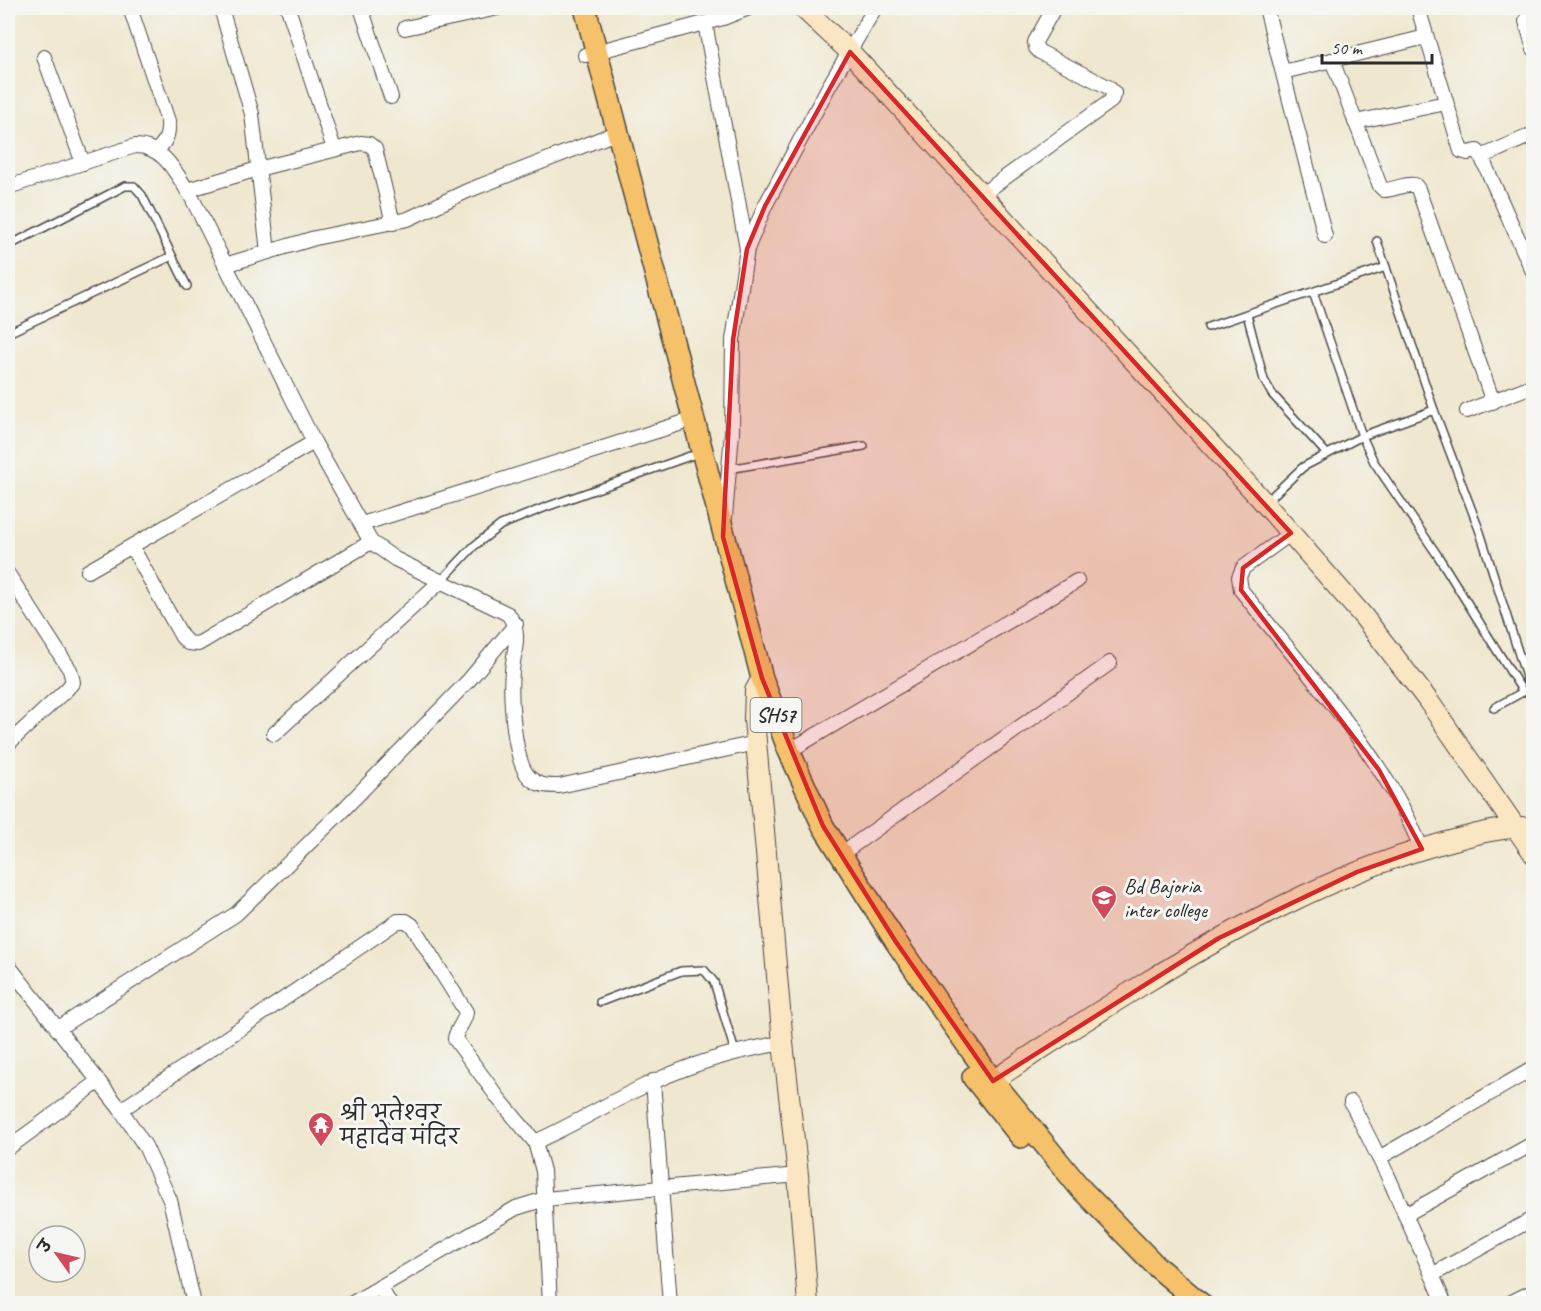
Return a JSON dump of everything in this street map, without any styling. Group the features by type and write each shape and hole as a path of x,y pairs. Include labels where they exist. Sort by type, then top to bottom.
{"main road":[{"name":"SH57","path":"572,8 591,54 640,231 723,537 759,684 824,826 896,942 993,1081 1081,1189 1157,1267 1201,1304"},
{"name":"SH57","path":"585,8 591,54 608,136 640,231 682,423 718,564 793,786 815,831 887,950 942,1034 994,1106 1073,1198 1123,1251 1182,1304"}],"street":[{"path":"130,8 168,121 168,136 165,143 156,151"},
{"path":"221,8 252,114 268,252"},
{"path":"288,8 334,149"},
{"path":"361,8 391,97"},
{"path":"405,28 498,8"},
{"path":"591,54 705,23 749,8"},
{"path":"723,537 732,433 733,340 747,249 765,206 829,86 875,8"},
{"path":"981,195 1111,101 1114,93 1108,87 1036,48 1035,42 1054,8"},
{"path":"1266,8 1325,237"},
{"path":"1418,8 1461,151 1468,153 1477,151 1482,158 1533,274"},
{"path":"1531,8 1526,21 1533,49"},
{"path":"806,9 850,52 1265,503 1363,616 1420,690 1533,854"},
{"path":"705,23 747,249"},
{"path":"1283,72 1426,37"},
{"path":"44,57 83,163"},
{"path":"1332,60 1380,186 1384,190 1389,190 1415,184 1418,189 1493,402"},
{"path":"1354,122 1446,104"},
{"path":"1482,158 1533,134"},
{"path":"225,266 315,238 408,219 466,191 608,136"},
{"path":"187,190 334,149 361,143 369,144 375,149 393,223"},
{"path":"8,187 135,146 156,151 169,163 187,190 314,442 371,542 382,552 508,614 516,624 512,673 514,724 519,760 528,776 540,785 559,786 756,743"},
{"path":"1467,411 1533,385"},
{"path":"362,524 682,423"},
{"path":"88,571 314,442"},
{"path":"1291,533 1243,568 1239,577 1241,590 1329,700 1379,770 1402,808 1422,849"},
{"path":"132,547 183,637 188,643 198,644 371,542"},
{"path":"8,574 70,670 73,682 8,744"},
{"path":"274,734 441,581"},
{"path":"789,751 1077,581"},
{"path":"57,1029 236,914 342,811 461,688 516,624"},
{"path":"841,854 1110,663"},
{"path":"759,684 754,719 783,1043 798,1176 808,1304"},
{"path":"993,1081 1079,1023 1219,938 1357,872 1422,849 1513,826 1533,827"},
{"path":"121,1110 399,921 406,921 412,925 466,1012 466,1018 456,1033 455,1039 535,1142 543,1171 550,1304"},
{"path":"8,964 121,1110 145,1146 170,1200 194,1304"},
{"path":"535,1142 567,1128 653,1081 735,1052 783,1043"},
{"path":"1378,1158 1533,1068"},
{"path":"653,1081 670,1304"},
{"path":"10,1140 98,1082"},
{"path":"1351,1102 1445,1304"},
{"path":"1405,1215 1533,1143"},
{"path":"351,1304 516,1208 545,1199 798,1176"},
{"path":"1432,1275 1533,1218"},
{"path":"380,1287 390,1304"},
{"path":"1508,1304 1533,1291"}],"lane":[{"path":"8,246 124,186 134,186 142,195 187,286"},
{"path":"1377,241 1434,410 1480,532 1529,686 1523,692 1494,708"},
{"path":"8,333 172,256"},
{"path":"1208,327 1386,267"},
{"path":"1313,292 1362,436 1374,462 1438,556 1523,692"},
{"path":"1247,314 1264,380 1272,394 1327,454"},
{"path":"1265,503 1303,467 1362,436 1434,410"},
{"path":"728,469 864,446"},
{"path":"441,581 455,563 501,525 556,503 690,456"},
{"path":"600,1002 681,971 704,970 714,982 735,1052"}],"highlighted area":[{"path":"850,52 1291,533 1243,568 1241,590 1379,770 1422,849 1357,872 1219,938 993,1081 896,942 823,826 762,678 723,537 733,340 747,249 765,206"}],"place":[{"name":"Bd Bajoria inter college","path":"1104,921"},
{"name":"श्री भूतेश्वर महादेव मंदिर","path":"321,1148"}]}
